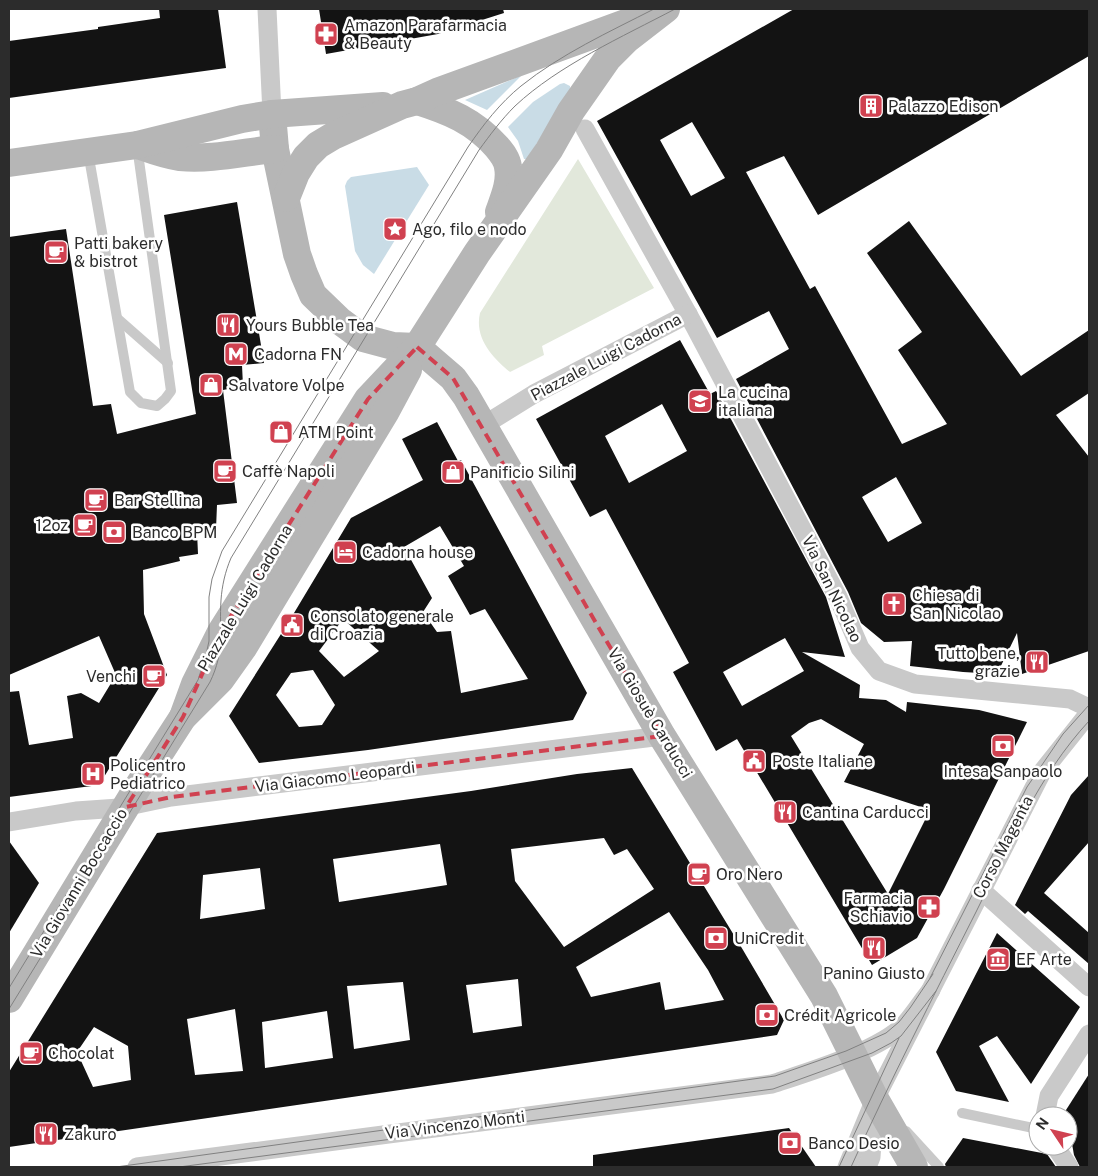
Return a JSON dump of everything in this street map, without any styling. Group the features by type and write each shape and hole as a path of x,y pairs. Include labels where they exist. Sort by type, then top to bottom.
{"street":[{"path":"267,9 274,150 297,254 314,295 340,322 364,338 393,346 417,347 454,378 484,425"},
{"name":"Piazzale Luigi Cadorna","path":"286,198 296,173 306,157 318,145 333,136 437,92 666,9"},
{"name":"Piazzale Luigi Cadorna","path":"183,717 221,678 243,648 386,411 404,379 417,347 477,253 549,150 572,111 608,58 626,40 666,9"},
{"name":"Piazzale Luigi Cadorna","path":"9,163 137,145 242,119 272,114 410,103 462,118 488,137 506,158 509,168 508,188 499,214 477,253"},
{"name":"Piazzale Luigi Cadorna","path":"484,425 534,394 688,314 585,129"},
{"name":"Piazzale Luigi Cadorna","path":"137,145 162,154 204,158 274,150"},
{"name":"Via San Nicolao","path":"688,314 838,597 860,648 879,671 915,684 1070,699 1089,708"},
{"name":"Via Giosuè Carducci","path":"484,425 662,736 824,996 875,1099"},
{"name":"Corso Magenta","path":"931,990 1042,772 1089,713"},
{"name":"Via Giovanni Boccaccio","path":"9,999 183,717"},
{"name":"Via Giacomo Leopardi","path":"9,822 76,811 126,807 171,798 662,736"},
{"path":"981,890 1089,987"},
{"path":"849,1163 875,1099 931,990"},
{"name":"Via Vincenzo Monti","path":"137,1167 772,1084 811,1071 886,1038 904,1024 931,990"},
{"path":"1047,1106 1049,1096 1089,1034"},
{"path":"867,1167 871,1157 875,1099"},
{"path":"875,1099 914,1167"},
{"path":"1062,1156 1069,1167"}],"lane":[{"path":"88,152 130,392 141,403 157,406 171,391 137,145"},
{"path":"118,319 168,363"},
{"path":"875,1099 939,1167"},
{"path":"962,1113 1028,1127"}],"highlighted area":[{"path":"417,347 453,378 662,736 171,797 126,807 183,717 221,632 368,399"}],"shaded area":[{"path":"578,159 654,288 542,346 544,355 510,372 486,347 480,331 480,313"}],"water":[{"path":"522,75 487,110 465,100"},
{"path":"564,83 570,86 570,91 527,159 524,159 518,141 508,127 533,102"},
{"path":"417,167 429,185 374,274 363,265 355,251 345,186 347,181 351,177"}],"building":[{"path":"159,9 218,9 226,68 9,98 9,41 98,29 98,27 160,18"},
{"path":"319,9 503,9 504,13 438,34 326,54"},
{"path":"794,9 1089,9 1089,56 818,215 784,156 746,172 810,289 815,286 902,444 947,424 898,350 922,332 867,253 909,221 1021,376 1089,330 1089,393 1056,415 1089,457 1089,651 1022,674 1017,633 997,674 910,666 912,641 884,642 861,623 848,592 736,379 789,349 769,311 717,338 597,121","holes":["692,122 725,178 691,196 660,140","896,477 922,523 888,542 862,497"]},
{"path":"237,202 264,363 242,365 243,386 223,390 237,503 217,505 216,529 197,532 198,554 179,557 180,561 143,570 144,614 167,675 99,785 9,797 9,692 19,691 29,745 73,738 67,696 81,693 99,703 116,675 99,636 9,675 9,237 66,229 93,406 111,404 117,434 196,414 164,215"},
{"path":"680,340 710,394 716,391 826,597 845,657 802,652 860,685 859,698 886,700 906,712 907,702 979,710 1027,722 944,889 917,938 872,965 737,739 716,751 673,672 689,663 606,509 590,517 536,419","holes":["662,404 687,451 629,483 605,436","785,638 804,671 742,706 723,672","821,719 864,744 844,782 930,810 888,894 791,736 809,723"]},
{"path":"437,422 458,461 461,460 587,693 573,720 368,750 259,763 229,716 351,518 423,480 402,439","holes":["440,526 464,566 448,576 470,615 485,609 528,679 461,693 451,631 437,632 423,612 432,598 404,547","343,619 379,651 344,677 319,651","313,670 335,705 322,725 299,727 276,695 291,673"]},
{"path":"632,768 784,1020 777,1035 9,1147 9,1072 157,833 471,791 577,774","holes":["604,838 614,855 627,849 654,889 564,947 515,881 511,849","440,844 447,885 339,902 333,859","260,868 265,909 200,919 203,875","669,912 708,970 724,1000 665,1010 660,982 591,997 576,967","518,979 522,1026 473,1033 466,985","403,982 410,1040 354,1049 347,986","235,1009 243,1071 195,1075 187,1019","327,1011 333,1058 265,1068 262,1022","94,1027 128,1046 131,1080 93,1087 77,1052"]},
{"path":"1089,775 1089,842 1044,893 1089,933 1089,964 1028,911 1025,914 1015,905 1071,795"},
{"path":"9,841 39,883 9,933"},
{"path":"997,933 1080,1007 1031,1084 997,1036 979,1046 1009,1102 956,1091 936,1052"},
{"path":"1089,1074 1089,1167 1080,1167 1074,1156 1078,1156 1078,1106 1069,1106"},
{"path":"789,1128 816,1167 593,1167 593,1155"},
{"path":"963,1138 1028,1150 1028,1156 1048,1156 1056,1167 946,1167 945,1164"}],"tram line":[{"path":"9,988 198,680 209,641 209,597 212,579 222,551 468,147 499,107 536,74 586,44 654,9"},
{"path":"9,1009 210,682 220,651 221,595 225,574 231,558 479,150 515,106 551,77 675,9"},
{"path":"930,978 1027,787 1063,734 1089,705"},
{"path":"851,1167 912,1039 1026,812 1054,765 1089,721"},
{"path":"116,1167 775,1076 846,1051 886,1033 899,1022 933,974"},
{"path":"179,1167 773,1089 872,1053 891,1043 901,1036 936,991"},
{"path":"839,1167 899,1038"}],"place":[{"name":"Amazon Parafarmacia & Beauty","path":"326,34"},
{"name":"Palazzo Edison","path":"871,106"},
{"name":"Ago, filo e nodo","path":"395,229"},
{"name":"Patti bakery & bistrot","path":"56,252"},
{"name":"Yours Bubble Tea","path":"228,325"},
{"name":"Cadorna FN","path":"236,354"},
{"name":"Salvatore Volpe","path":"211,385"},
{"name":"La cucina italiana","path":"700,401"},
{"name":"ATM Point","path":"281,432"},
{"name":"Caffè Napoli","path":"225,471"},
{"name":"Panificio Silini","path":"453,472"},
{"name":"Bar Stellina","path":"96,500"},
{"name":"12oz","path":"85,525"},
{"name":"Banco BPM","path":"114,532"},
{"name":"Cadorna house","path":"345,552"},
{"name":"Chiesa di San Nicolao","path":"894,604"},
{"name":"Consolato generale di Croazia","path":"292,625"},
{"name":"Tutto bene, grazie","path":"1037,662"},
{"name":"Venchi","path":"154,676"},
{"name":"Intesa Sanpaolo","path":"1003,746"},
{"name":"Poste Italiane","path":"754,761"},
{"name":"Policentro Pediatrico","path":"93,774"},
{"name":"Cantina Carducci","path":"785,812"},
{"name":"Oro Nero","path":"699,874"},
{"name":"Farmacia Schiavio","path":"929,907"},
{"name":"UniCredit","path":"716,938"},
{"name":"Panino Giusto","path":"874,948"},
{"name":"EF Arte","path":"998,959"},
{"name":"Crédit Agricole","path":"767,1015"},
{"name":"Chocolat","path":"31,1053"},
{"name":"Zakuro","path":"46,1134"},
{"name":"Banco Desio","path":"790,1143"}]}
